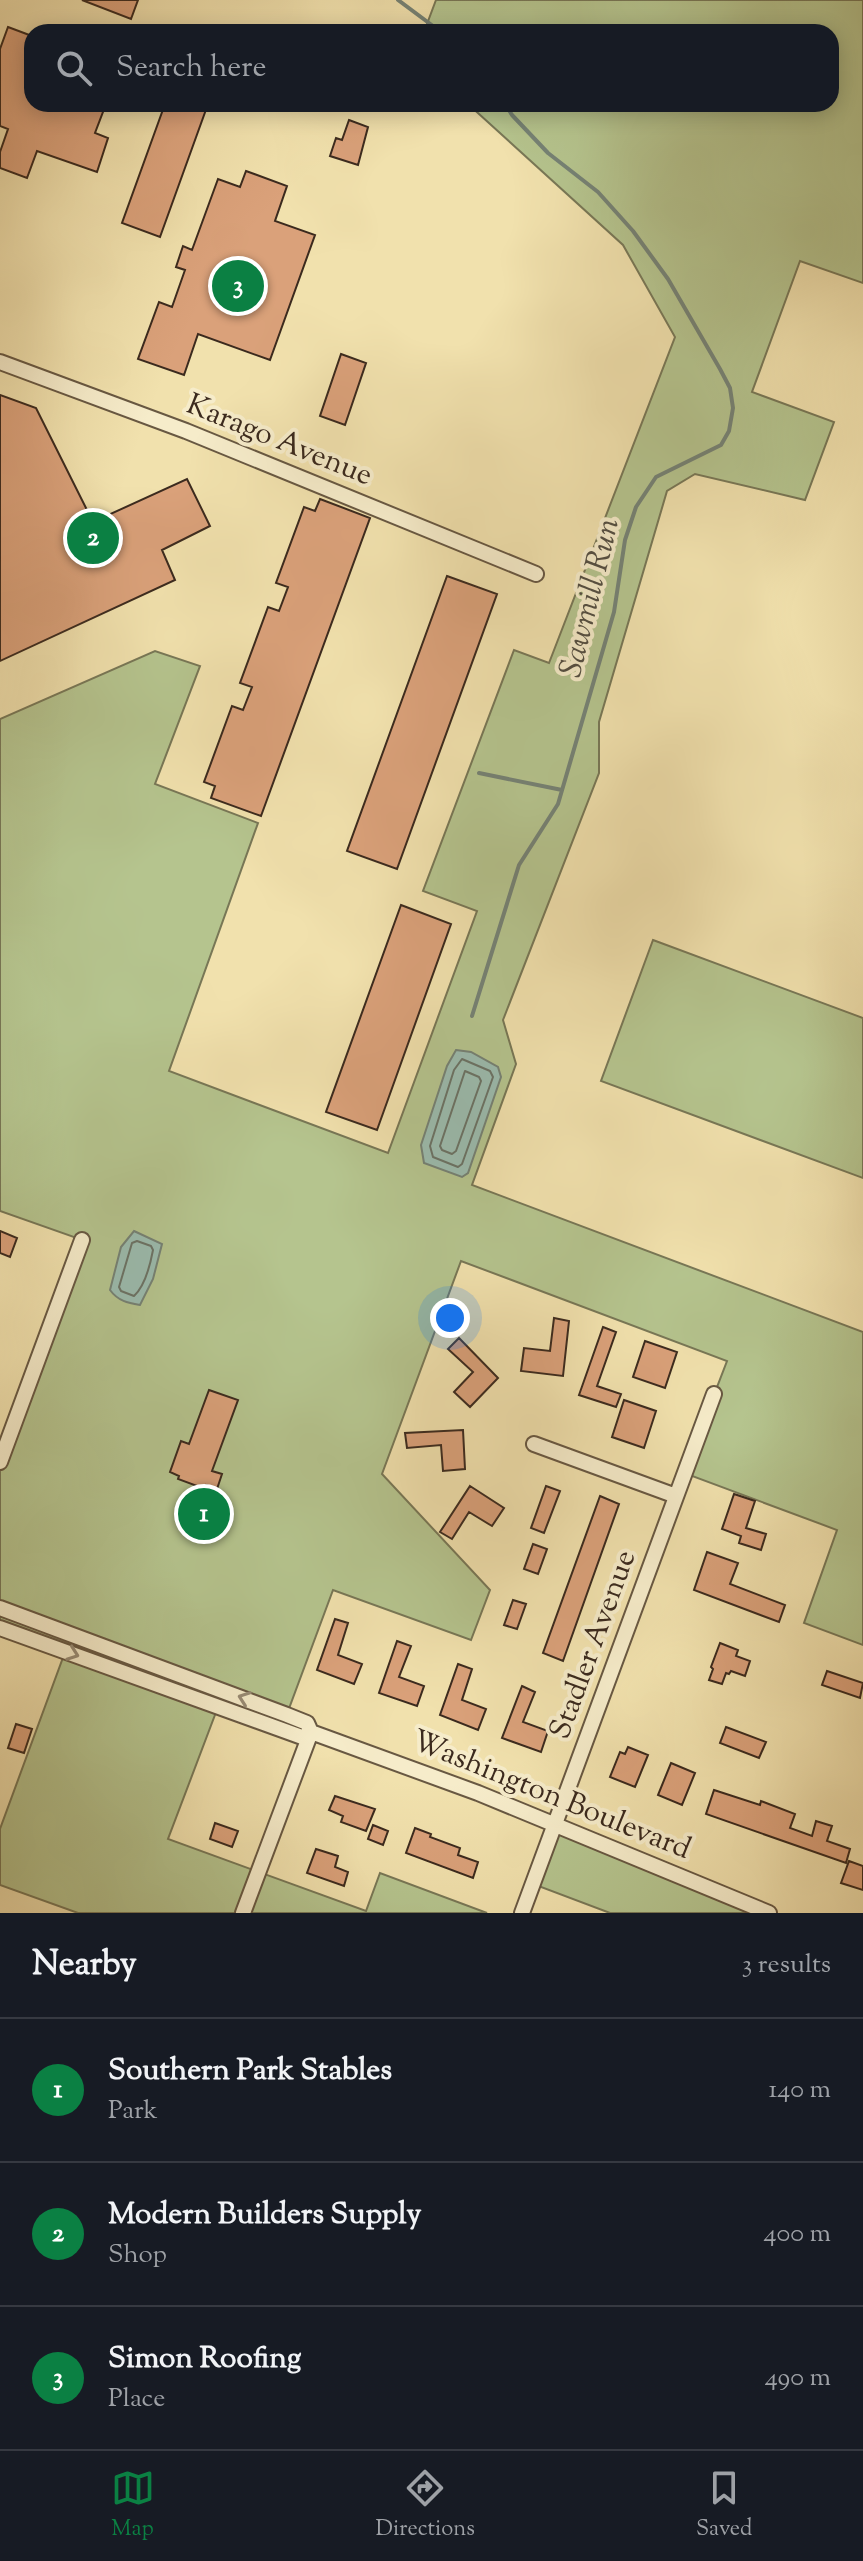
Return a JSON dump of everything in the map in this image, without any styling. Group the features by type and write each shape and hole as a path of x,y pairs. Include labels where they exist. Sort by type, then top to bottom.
{"street":[{"name":"Karago Avenue","path":"0,362 186,431 536,574"},
{"path":"0,1462 82,1240"},
{"name":"Stadler Avenue","path":"522,1913 714,1394"},
{"path":"534,1444 676,1496"},
{"name":"Washington Boulevard","path":"0,1608 307,1723 311,1732 557,1824 769,1913"},
{"name":"Washington Boulevard","path":"0,1628 302,1737 311,1732"},
{"path":"125,1674 131,1657"},
{"path":"243,1913 311,1732"}],"green space":[{"path":"436,0 863,0 863,283 800,261 752,392 834,422 805,500 695,474 667,491 599,722 599,773 503,1020 516,1064 472,1185 863,1332 863,1645 804,1623 837,1530 684,1473 727,1361 461,1261 382,1474 490,1590 471,1640 333,1590 287,1714 311,1732 218,1707 168,1839 366,1911 380,1873 487,1913 78,1913 0,1885 0,1829 65,1652 0,1628 0,1462 77,1238 0,1211 0,719 155,651 200,666 155,784 258,823 169,1071 388,1153 477,911 423,891 514,650 549,663 675,337 623,245 477,112 839,112 839,24 427,24"},
{"path":"653,940 863,1018 863,1178 601,1081"},
{"path":"557,1824 769,1913 610,1913 533,1884"}],"water":[{"path":"456,1050 471,1052 498,1067 501,1077 468,1173 462,1177 424,1163 421,1145 447,1066"},
{"path":"134,1231 162,1244 153,1279 140,1305 120,1299 110,1290 121,1247"}],"building":[{"path":"82,0 138,0 131,19"},
{"path":"8,27 24,33 24,112 103,112 95,133 108,138 97,172 37,151 27,178 0,168 0,152 8,129 0,126 0,49"},
{"path":"162,112 205,112 160,237 122,223"},
{"path":"349,120 368,127 358,165 330,156 336,138 342,140"},
{"path":"246,171 287,186 275,221 315,235 270,360 198,334 184,375 138,359 159,302 172,307 185,270 176,267 183,246 192,250 218,179 240,187"},
{"path":"341,354 366,363 345,425 320,416"},
{"path":"0,395 36,408 93,522 187,479 210,526 162,550 175,580 0,661"},
{"path":"320,499 370,518 261,816 211,798 215,786 204,782 232,706 243,710 252,687 240,683 268,607 279,611 288,587 276,583 304,507 315,511"},
{"path":"447,576 497,594 397,869 347,851"},
{"path":"401,905 451,924 377,1130 326,1112"},
{"path":"0,1231 17,1238 10,1257 0,1253"},
{"path":"554,1318 569,1321 563,1376 521,1371 524,1348 550,1351"},
{"path":"603,1327 616,1332 597,1386 621,1394 616,1407 579,1395"},
{"path":"459,1338 498,1378 470,1407 454,1392 473,1372 448,1349"},
{"path":"645,1341 677,1352 665,1388 633,1377"},
{"path":"209,1390 238,1400 212,1471 222,1474 217,1489 206,1485 205,1489 178,1479 179,1476 170,1472 181,1441 189,1444"},
{"path":"624,1400 656,1411 644,1448 612,1437"},
{"path":"463,1430 465,1469 443,1471 441,1445 407,1448 405,1433"},
{"path":"470,1486 504,1508 492,1526 469,1512 452,1539 440,1532"},
{"path":"546,1486 560,1491 544,1533 531,1528"},
{"path":"734,1494 755,1501 746,1528 766,1534 761,1550 739,1543 741,1536 722,1529"},
{"path":"600,1496 619,1504 563,1661 543,1653"},
{"path":"533,1544 547,1549 538,1574 524,1569"},
{"path":"707,1552 738,1563 730,1584 785,1605 779,1622 694,1590"},
{"path":"513,1600 526,1604 517,1629 504,1625"},
{"path":"335,1619 348,1623 338,1655 362,1664 354,1684 317,1670"},
{"path":"397,1641 411,1646 399,1677 424,1686 417,1706 379,1693"},
{"path":"720,1643 738,1650 736,1656 750,1661 745,1676 731,1671 726,1673 722,1684 709,1680"},
{"path":"458,1664 472,1669 462,1700 486,1709 478,1730 440,1715"},
{"path":"827,1671 863,1683 860,1698 822,1685"},
{"path":"522,1686 535,1692 523,1722 548,1731 541,1752 502,1738"},
{"path":"16,1724 32,1729 24,1753 8,1748"},
{"path":"726,1727 766,1742 759,1758 720,1743"},
{"path":"628,1747 648,1755 635,1787 610,1777 620,1752 625,1754"},
{"path":"671,1763 695,1773 682,1805 658,1795"},
{"path":"714,1790 760,1805 761,1801 795,1814 790,1828 812,1836 816,1821 832,1826 827,1841 850,1849 846,1863 706,1814"},
{"path":"335,1796 375,1809 366,1831 341,1822 343,1816 329,1810"},
{"path":"215,1823 238,1831 232,1847 210,1839"},
{"path":"373,1825 388,1831 383,1845 368,1839"},
{"path":"415,1828 460,1848 458,1855 478,1862 473,1878 406,1853"},
{"path":"316,1849 338,1856 335,1867 348,1872 344,1886 307,1873"},
{"path":"849,1861 863,1866 863,1890 841,1883"}],"waterway":[{"name":"Sawmill Run","path":"398,0 430,24"},
{"name":"Sawmill Run","path":"472,1016 519,865 558,804 614,612 625,540 636,507 656,477 721,445 729,431 733,408 730,388 720,369 668,279 633,231 598,192 548,153 510,112"},
{"path":"479,773 562,790"}],"place":[{"name":"Simon Roofing","path":"238,286"},
{"name":"Modern Builders Supply","path":"93,538"},
{"name":"Southern Park Stables","path":"204,1514"}]}
